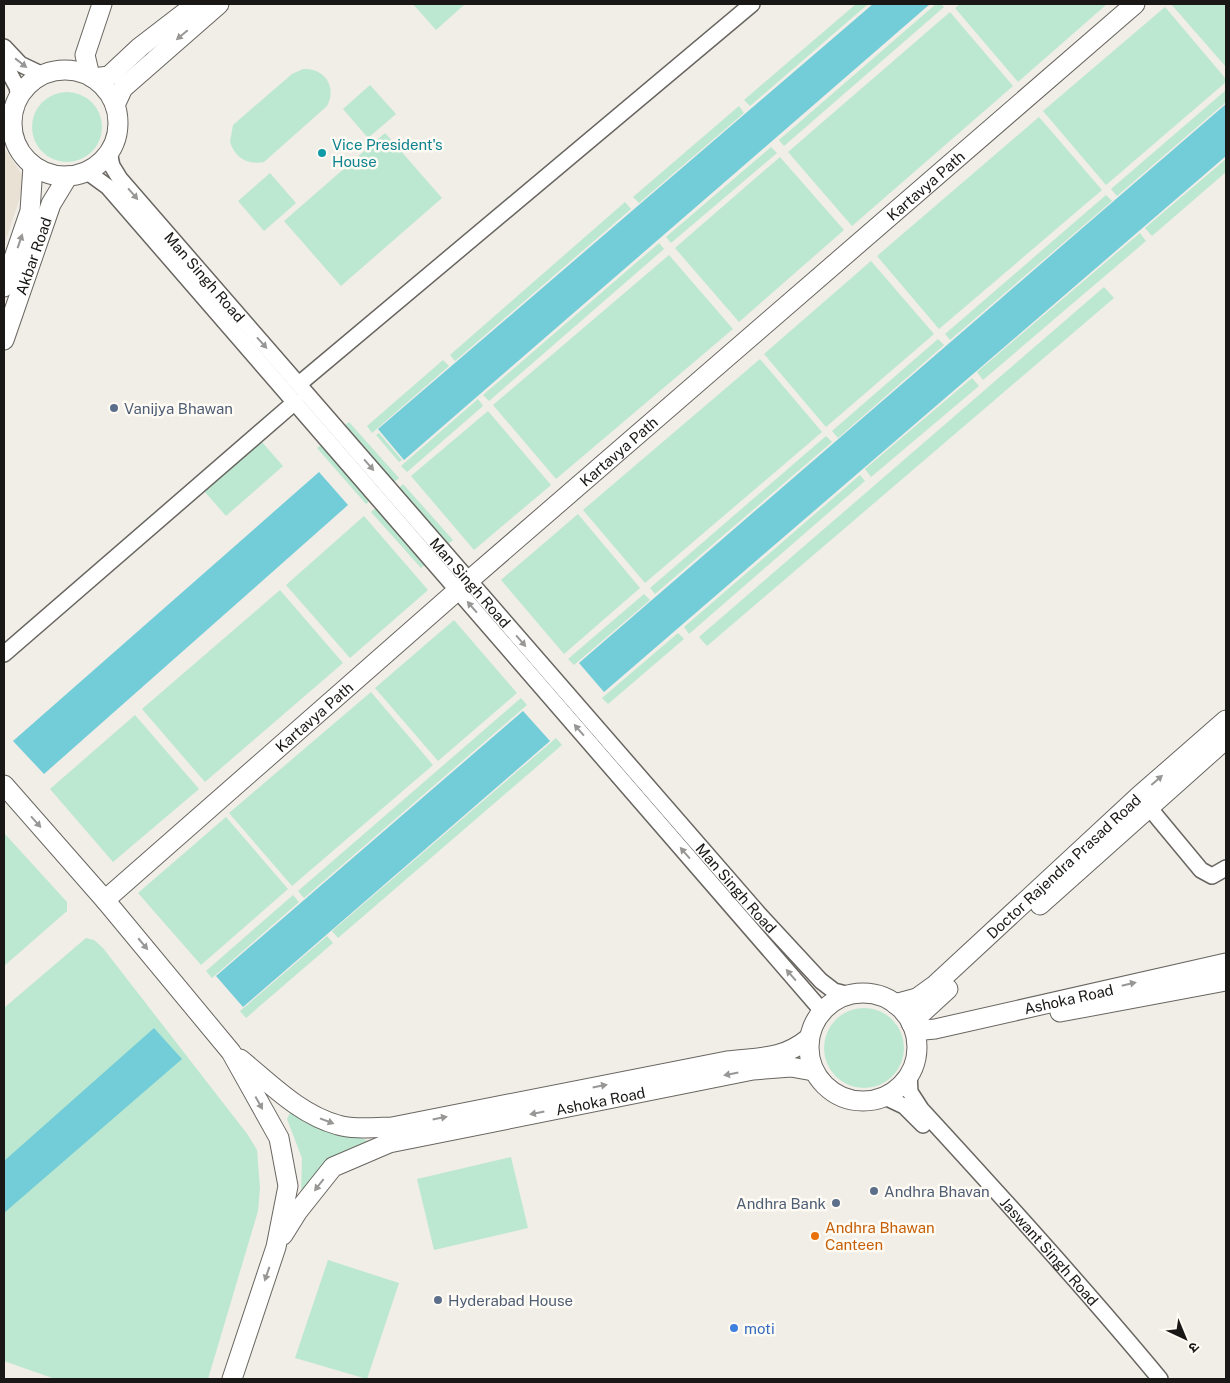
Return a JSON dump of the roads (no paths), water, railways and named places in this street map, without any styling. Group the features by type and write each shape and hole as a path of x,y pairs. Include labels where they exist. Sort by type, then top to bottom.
{"main road":[{"path":"51,72 75,71 92,77 106,89 115,105 118,121 116,137 109,152 98,164 77,174 56,176 33,166 22,155 15,142 12,126 13,111 20,95 28,84 69,60 90,4"},
{"path":"92,77 85,55 102,4"},
{"path":"92,77 109,76 140,47 196,4"},
{"path":"115,105 123,88 219,4"},
{"name":"Kartavya Path","path":"106,900 463,586 1135,4"},
{"name":"Akbar Road","path":"4,287 30,211 33,166"},
{"name":"Akbar Road","path":"4,340 51,204 77,174"},
{"name":"Doctor Rajendra Prasad Road","path":"911,1024 1144,802 1226,720"},
{"name":"Doctor Rajendra Prasad Road","path":"895,1004 917,998 935,985 1144,802 1226,739"},
{"path":"4,785 106,900 232,1052 291,1102 314,1116 340,1126 391,1135"},
{"name":"Ashoka Road","path":"911,1024 924,1030 935,1029 1226,963"},
{"name":"Ashoka Road","path":"916,1055 931,1041 950,1034 1226,981"},
{"path":"860,993 878,995 895,1004 911,1024 916,1041 916,1055 909,1074 895,1090 885,1097 870,1101 854,1101 839,1096 826,1088 814,1071 809,1056 811,1031 823,1012 841,997 850,995 860,993"},
{"name":"Ashoka Road","path":"391,1135 727,1060 782,1055 796,1048 809,1038"},
{"path":"232,1052 278,1138 288,1186 276,1247 232,1379"},
{"name":"Ashoka Road","path":"391,1135 753,1070 791,1066 814,1071"},
{"path":"276,1247 298,1211 333,1167 391,1135"}],"street":[{"path":"299,384 752,4"},
{"path":"4,47 20,64 51,72"},
{"path":"4,63 20,95"},
{"name":"Man Singh Road","path":"109,152 112,166 120,179 299,384 463,586 823,1012"},
{"name":"Man Singh Road","path":"77,174 108,187 295,402 815,975 834,991 850,995"},
{"path":"4,654 295,402"},
{"path":"1144,802 1201,870 1212,876 1226,868"},
{"name":"Jaswant Singh Road","path":"909,1074 910,1092 921,1109 1030,1227 1126,1336 1160,1379"},
{"name":"Jaswant Singh Road","path":"885,1097 904,1106 922,1123 1058,1270 1152,1379"}],"water":[{"path":"873,4 930,4 404,460 378,429"},
{"path":"1226,104 1226,156 604,692 579,663"},
{"path":"319,472 348,505 44,774 13,741"},
{"path":"523,711 550,741 243,1007 216,976"},
{"path":"154,1028 182,1059 4,1213 4,1161"}],"place":[{"name":"Vice President's House","path":"322,153"},
{"name":"Vanijya Bhawan","path":"114,408"},
{"name":"Andhra Bhavan","path":"874,1191"},
{"name":"Andhra Bank","path":"836,1203"},
{"name":"Andhra Bhawan Canteen","path":"815,1236"},
{"name":"Hyderabad House","path":"438,1300"},
{"name":"moti","path":"734,1328"}]}
